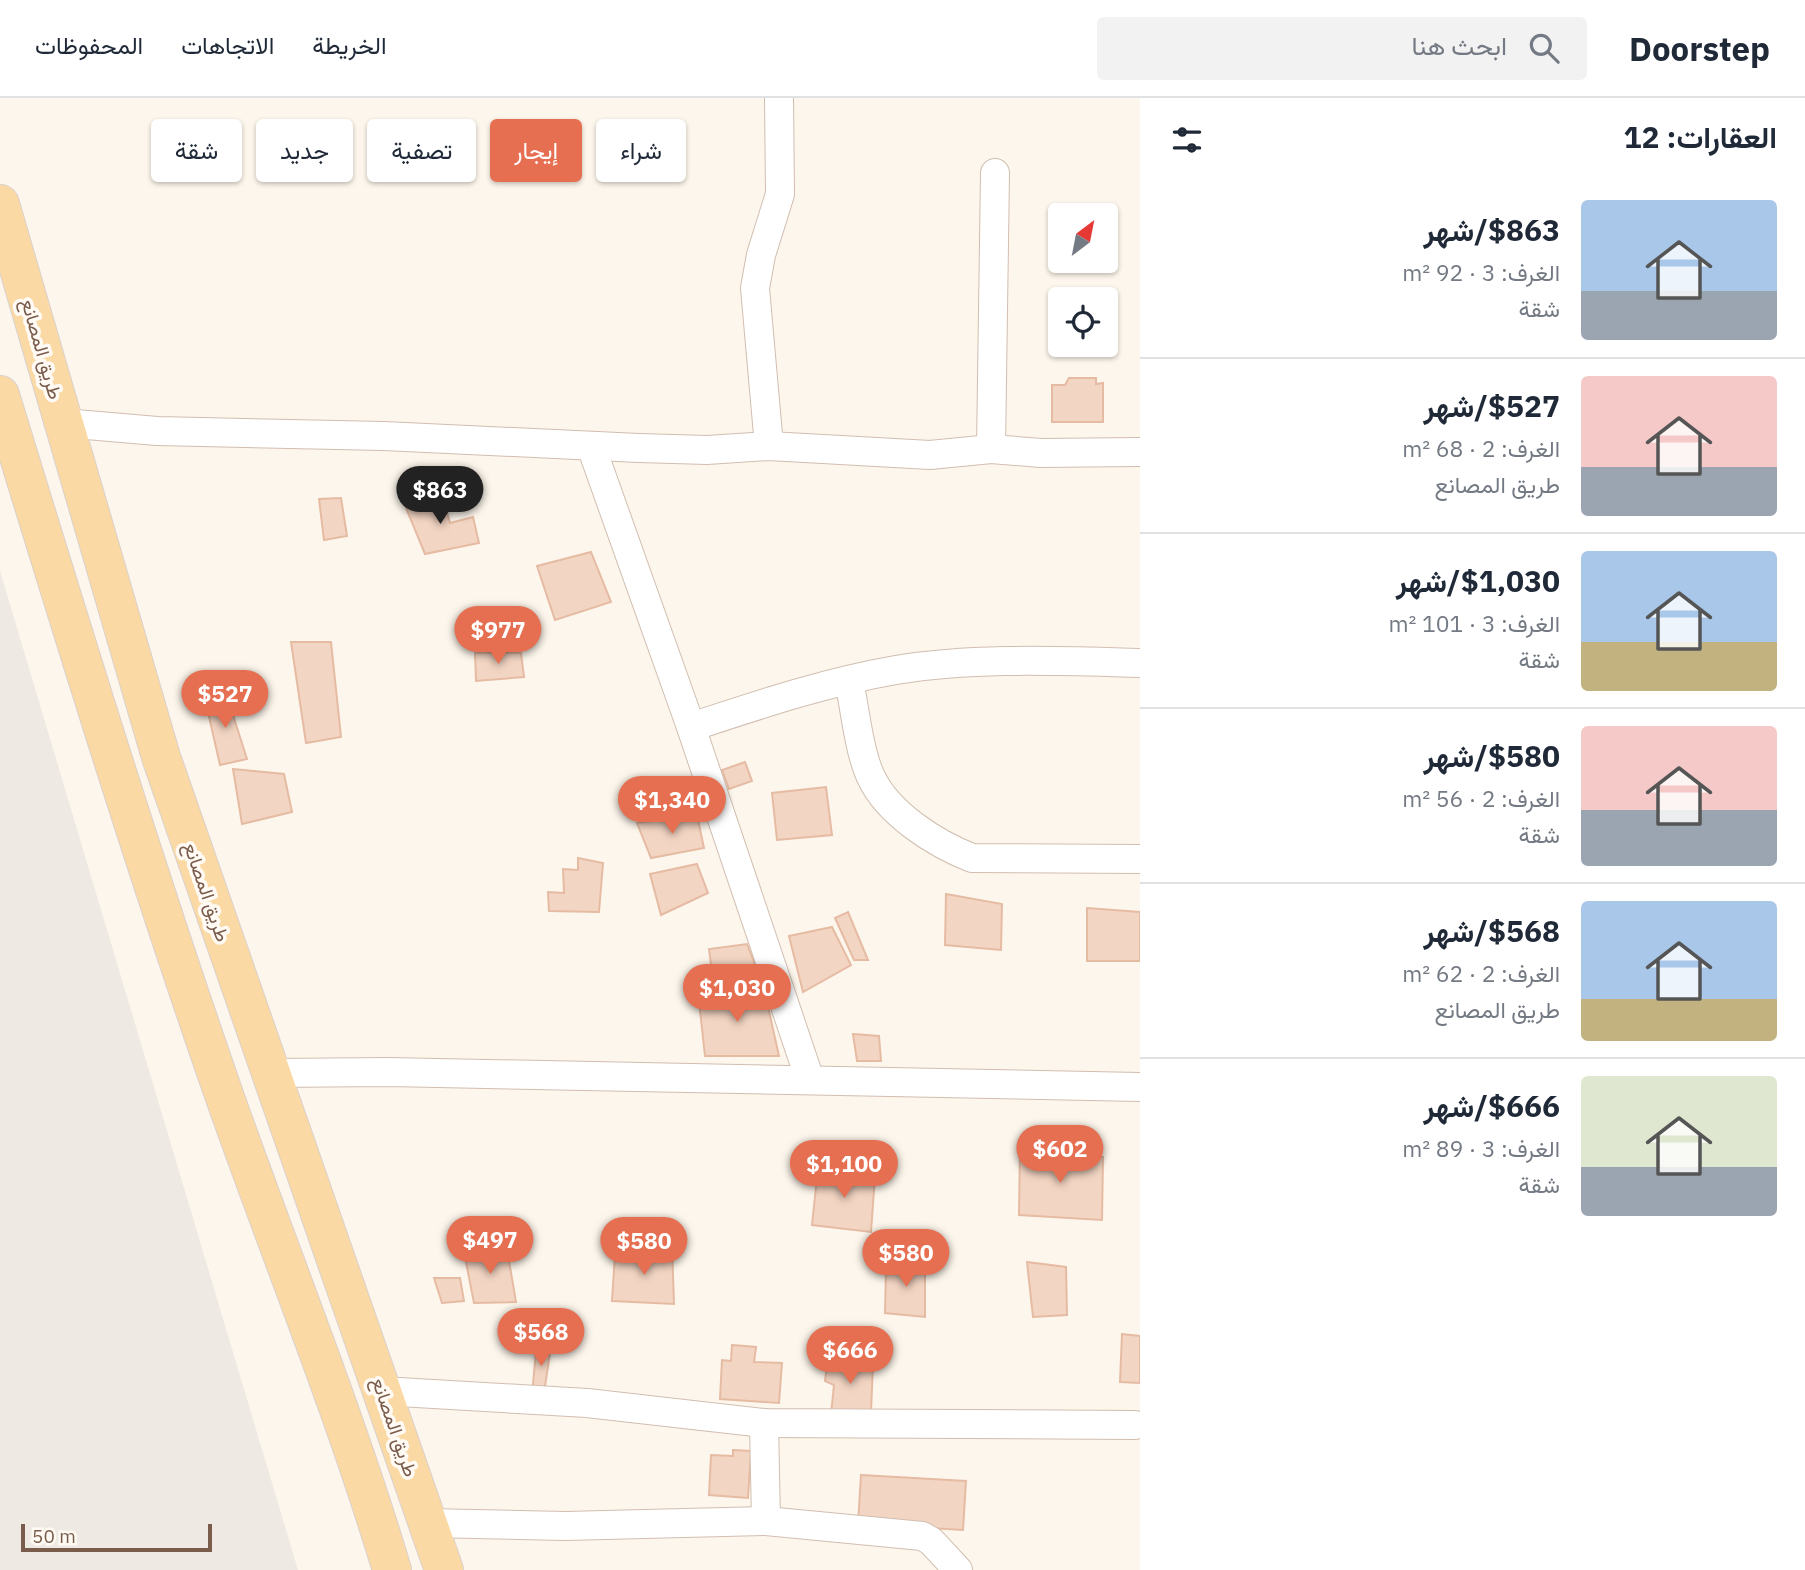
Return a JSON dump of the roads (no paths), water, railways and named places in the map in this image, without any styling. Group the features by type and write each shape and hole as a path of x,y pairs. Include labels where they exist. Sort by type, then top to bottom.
{"main road":[{"name":"طريق المصانع","path":"0,204 160,757 444,1570"},
{"path":"0,395 115,772 223,1090 360,1465 392,1570"}],"street":[{"path":"769,446 755,288 761,256 780,194 782,165 779,98"},
{"path":"991,449 995,173"},
{"path":"64,423 157,431 384,436 707,450 769,446 930,455 991,449 1041,453 1140,452"},
{"path":"591,446 691,727 810,1080"},
{"path":"691,727 786,696 895,670 960,663 1034,660 1140,663"},
{"path":"849,681 870,775 879,791 923,831 950,849 972,858 1140,859"},
{"path":"271,1073 389,1072 1140,1087"},
{"path":"382,1391 587,1403 764,1423 1135,1424"},
{"path":"764,1423 766,1521"},
{"path":"428,1523 565,1526 766,1521 922,1536 931,1541 958,1570"}]}
